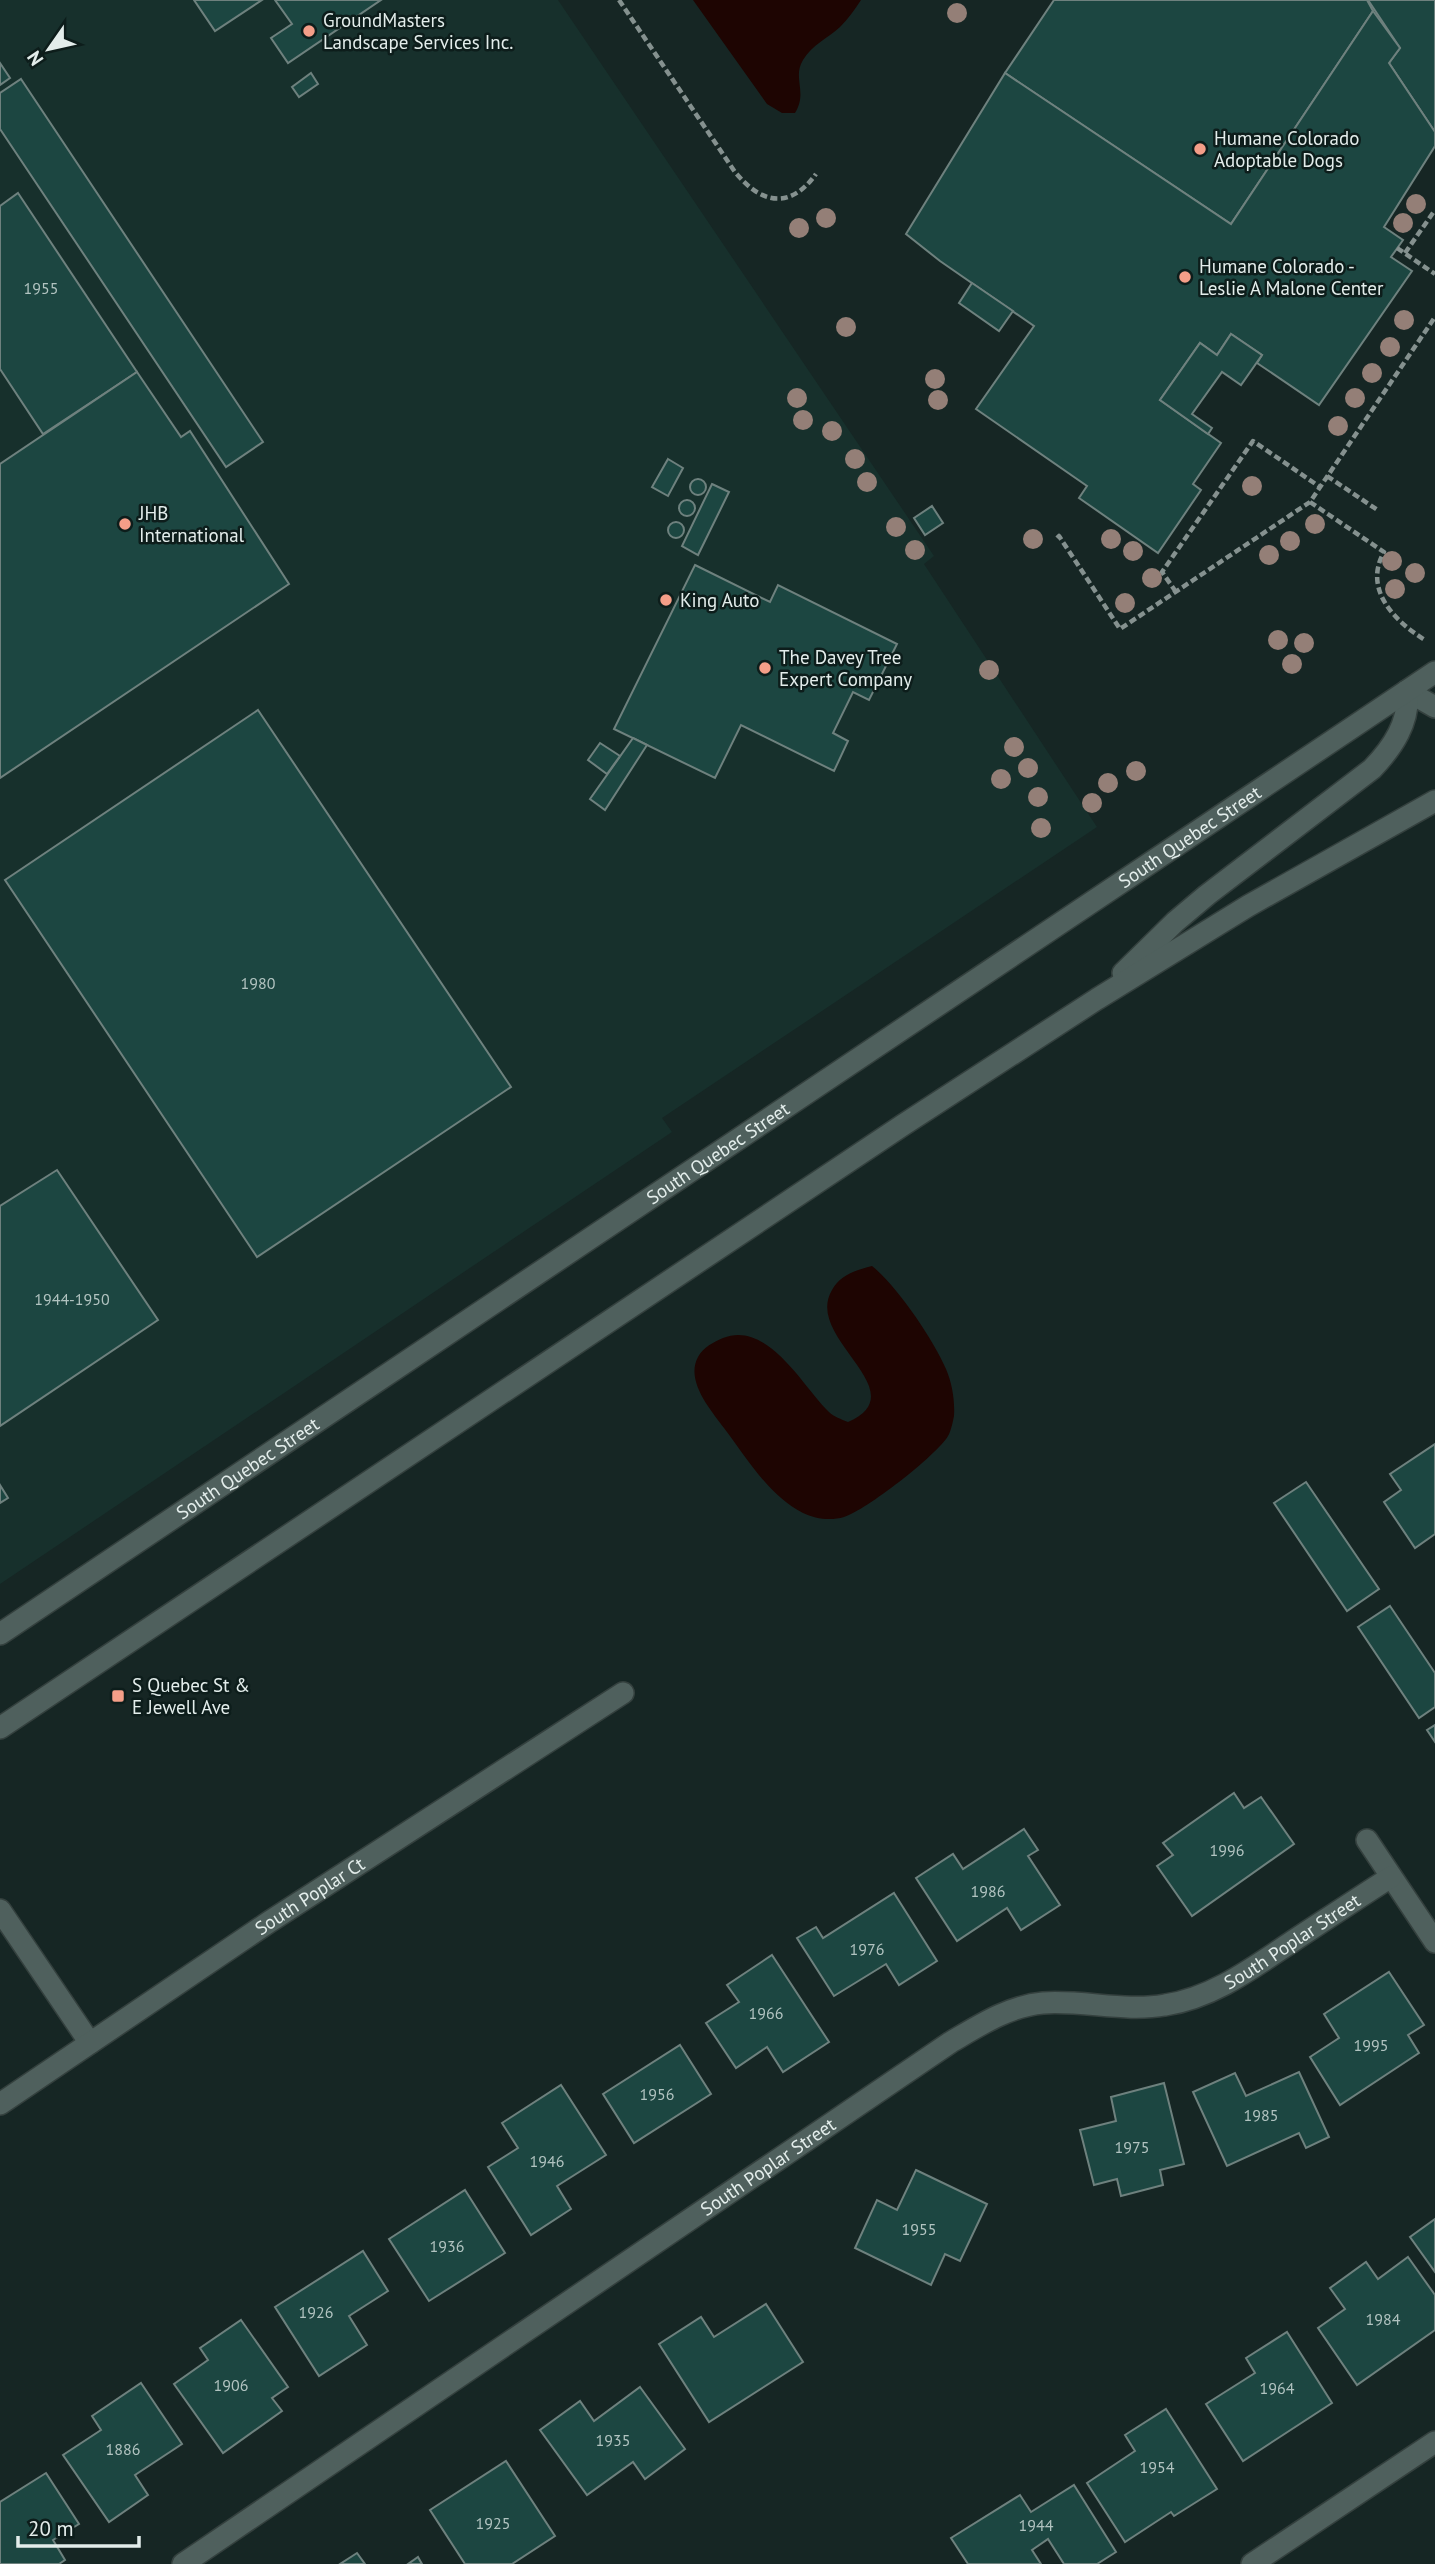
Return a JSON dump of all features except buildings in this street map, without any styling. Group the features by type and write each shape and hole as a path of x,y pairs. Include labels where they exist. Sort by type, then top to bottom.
{"main road":[{"name":"South Quebec Street","path":"0,1634 1435,672"},
{"path":"1407,691 1435,708"},
{"path":"1097,999 1175,922 1372,769 1384,756 1402,727 1408,705 1407,691"},
{"path":"0,1728 903,1125 1097,999 1248,906 1435,801"},
{"name":"South Poplar Ct","path":"0,2104 268,1922 622,1693"},
{"path":"1367,1840 1435,1942"},
{"name":"South Poplar Street","path":"183,2564 951,2042 989,2020 1020,2007 1044,2003 1164,2006 1193,1998 1224,1985 1252,1968 1391,1877"},
{"path":"0,1910 90,2043"},
{"path":"1252,2564 1435,2442"}],"path":[{"path":"619,0 735,172 751,190 769,197 789,197 805,190 816,174"},
{"path":"1405,254 1435,210"},
{"path":"1397,248 1435,274"},
{"path":"1057,538 1059,536 1120,629 1310,502 1435,317"},
{"path":"1176,592 1162,572 1253,441 1320,487"},
{"path":"1327,476 1379,511"},
{"path":"1310,502 1384,552 1377,564 1377,587 1398,620 1424,640"}],"shaded area":[{"path":"0,0 558,0 934,556 924,564 1097,827 662,1118 672,1132 0,1584"},
{"path":"693,0 861,0 840,27 815,46 803,60 799,73 799,105 795,113 782,113 767,104"},
{"path":"872,1266 903,1299 940,1357 951,1386 953,1421 949,1434 941,1445 883,1494 844,1517 818,1518 791,1506 759,1475 701,1395 695,1366 703,1350 723,1338 739,1335 755,1338 783,1359 829,1412 848,1422 866,1409 871,1395 866,1379 832,1327 827,1308 832,1290 839,1280 854,1271"}],"place":[{"name":"GroundMasters Landscape Services Inc.","path":"309,31"},
{"name":"Humane Colorado Adoptable Dogs","path":"1200,149"},
{"name":"Humane Colorado - Leslie A Malone Center","path":"1185,277"},
{"name":"JHB International","path":"125,524"},
{"name":"King Auto","path":"666,600"},
{"name":"The Davey Tree Expert Company","path":"765,668"},
{"name":"S Quebec St & E Jewell Ave","path":"118,1696"}]}
